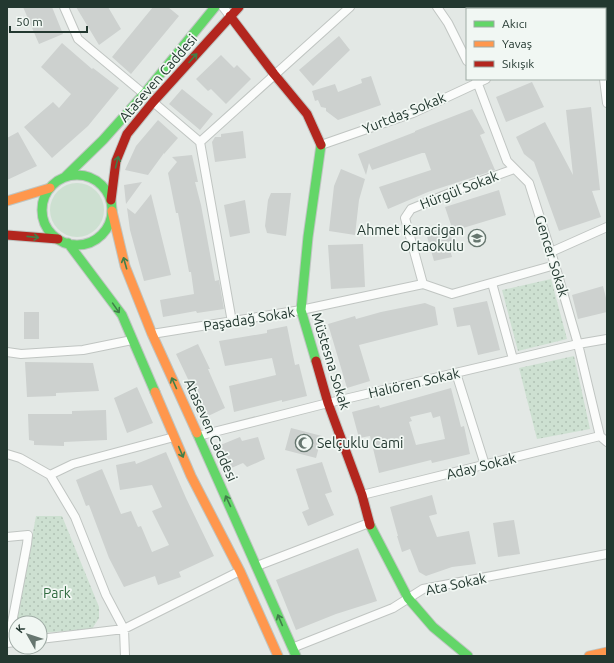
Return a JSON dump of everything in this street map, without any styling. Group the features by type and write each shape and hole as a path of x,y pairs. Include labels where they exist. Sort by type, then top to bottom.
{"main road":[{"name":"Ataseven Caddesi","path":"65,177 103,140 144,94 215,7"},
{"name":"Ataseven Caddesi","path":"111,200 116,160 127,134 153,102 239,7"},
{"path":"230,16 274,74 307,114 321,145"},
{"name":"Müstesna Sokak","path":"321,145 308,237 301,310 328,403 362,495 369,523 408,598 433,627 468,656"},
{"path":"7,234 58,239 78,245 89,243 98,238 106,230 112,211 111,200 107,191 93,178 83,175 65,177 57,181 50,188 44,198 42,209 44,221 49,231 58,239"},
{"path":"7,201 50,188"},
{"name":"Ataseven Caddesi","path":"112,211 125,266 152,334 257,566 294,652"},
{"path":"68,243 90,270 122,316 191,476 240,571 278,656"},
{"path":"589,656 607,652"}],"street":[{"path":"64,7 78,39 144,94"},
{"path":"223,7 230,16"},
{"path":"200,142 350,7"},
{"path":"438,7 448,23 466,59"},
{"path":"604,80 607,102"},
{"name":"Yurtdaş Sokak","path":"321,145 413,113 477,81"},
{"name":"Gencer Sokak","path":"477,81 507,161 529,183 578,344 600,436"},
{"path":"153,102 200,142 232,322"},
{"name":"Hürgül Sokak","path":"423,284 404,218 411,209 514,169"},
{"path":"551,252 607,227"},
{"path":"423,284 452,294 555,265"},
{"path":"492,283 513,359"},
{"name":"Paşadağ Sokak","path":"152,334 301,310 423,284"},
{"name":"Halıören Sokak","path":"198,436 513,359 607,339"},
{"path":"7,352 21,354 83,350 132,340"},
{"path":"456,373 485,465"},
{"path":"600,436 607,442"},
{"name":"Aday Sokak","path":"362,495 600,436"},
{"path":"50,475 73,464 174,437"},
{"path":"7,454 20,458 50,475 75,517 106,594 124,629 125,656"},
{"path":"257,566 369,523"},
{"path":"7,537 28,534 11,628 7,638"},
{"name":"Ata Sokak","path":"294,652 393,608 423,589 607,554"},
{"path":"48,638 124,629 240,571"}],"green space":[{"path":"77,183 87,185 96,191 102,200 104,210 102,220 96,229 87,235 77,237 67,235 58,229 52,220 50,210 52,200 58,191 67,185"},
{"path":"551,279 567,339 518,351 502,290"},
{"path":"574,356 590,429 537,439 519,368"},
{"name":"Park","path":"36,516 62,516 99,607 99,618 92,629 48,632 48,615 17,615"}],"building":[{"path":"23,7 52,7 63,34 39,44"},
{"path":"76,7 108,7 121,29 99,45"},
{"path":"153,7 168,7 179,16 131,74 112,57"},
{"path":"339,36 350,50 313,86 299,70"},
{"path":"62,43 92,69 93,68 119,88 88,126 52,158 24,127 53,102 59,108 71,94 41,67"},
{"path":"221,55 234,68 237,65 251,79 226,104 211,89 208,91 196,79"},
{"path":"371,76 381,105 338,120 326,111 326,108 321,107 318,100 315,101 312,91 335,84 338,92 362,83 361,79"},
{"path":"532,82 544,107 506,122 496,97"},
{"path":"182,89 213,114 200,130 169,104"},
{"path":"591,107 600,190 592,191 601,217 559,231 534,162 524,154 516,137 545,122 573,175 566,110"},
{"path":"472,109 485,133 480,135 495,170 428,192 388,209 379,187 431,170 425,153 372,170 369,163 366,175 358,154"},
{"path":"158,120 178,138 164,153 148,175 125,170 136,146"},
{"path":"243,131 246,158 215,162 212,142 215,137 221,137 221,134"},
{"path":"18,132 37,166 7,180 7,138"},
{"path":"192,155 198,182 195,182 201,205 215,281 219,280 224,309 197,313 196,311 163,317 160,300 194,294 191,272 189,272 178,213 176,213 168,173 177,162 172,157"},
{"path":"341,169 365,179 359,200 355,235 329,231 334,186"},
{"path":"142,182 126,204 124,185"},
{"path":"499,190 506,215 453,231 445,207"},
{"path":"271,193 291,193 286,236 267,233 265,226 268,200"},
{"path":"151,194 171,275 144,281 130,230 127,208 135,214"},
{"path":"245,200 250,233 230,237 224,205"},
{"path":"449,227 453,245 449,246 452,257 434,261 426,233"},
{"path":"363,244 365,287 331,289 328,245"},
{"path":"603,286 607,302 607,312 578,319 572,295"},
{"path":"487,301 500,350 478,355 470,325 457,327 453,308"},
{"path":"425,303 435,307 438,325 359,345 370,381 347,388 328,324 355,316 356,319"},
{"path":"24,312 39,312 39,339 24,339"},
{"path":"287,326 295,365 299,364 307,396 282,402 282,400 234,412 229,386 276,375 272,358 225,366 219,341 267,333 267,330"},
{"path":"198,344 210,369 208,369 225,408 206,417 176,354"},
{"path":"25,362 93,363 99,391 56,393 56,396 27,397"},
{"path":"137,387 153,423 127,433 114,398"},
{"path":"451,388 461,427 464,426 470,454 432,463 431,460 379,473 370,436 359,438 352,412 379,405 380,408","holes":["431,412 433,418 440,416 445,439 416,445 409,422 412,421 410,417"]},
{"path":"106,410 107,440 64,442 64,446 34,445 34,441 29,440 28,414 72,414 72,411"},
{"name":"Selçuklu Cami","path":"291,428 322,436 316,458 285,450"},
{"path":"240,437 242,441 258,437 265,459 247,467 243,463 229,469 218,446"},
{"path":"166,452 214,556 179,572 181,577 158,585 155,576 124,587 109,558 89,505 86,506 76,480 102,469 121,514 131,511 138,527 141,526 152,552 169,545 152,511 162,507 152,485 120,490 116,465 135,461 136,464"},
{"path":"322,462 332,492 325,494 334,515 308,526 302,512 309,509 296,469"},
{"path":"432,495 437,514 429,516 437,537 469,531 476,564 452,567 426,576 419,572 410,549 402,552 390,507"},
{"path":"514,520 520,554 498,557 493,523"},
{"path":"358,548 377,601 336,614 296,630 276,580"}],"traffic: fast":[{"path":"65,177 103,140 144,94 215,7"},
{"path":"316,361 301,310 308,237 321,145"},
{"path":"77,175 90,178 102,185 109,197 112,210 109,223 102,235 90,242 77,245 64,242 52,235 45,223 42,210 45,197 52,185 64,178 77,175"},
{"path":"68,243 122,315 155,392"},
{"path":"197,433 296,656"},
{"path":"370,525 408,598 433,627 468,656"}],"traffic: slow":[{"path":"7,201 50,188"},
{"path":"112,211 125,266 152,334 197,433"},
{"path":"155,392 191,476 240,571 278,656"},
{"path":"589,656 607,652"}],"traffic: jam":[{"path":"111,200 116,161 127,134 153,102 239,7"},
{"path":"230,16 274,74 307,114 321,145"},
{"path":"7,235 58,239"},
{"path":"316,361 328,403 362,495 370,525"}],"place":[{"name":"Ahmet Karacigan Ortaokulu","path":"477,238"},
{"name":"Selçuklu Cami","path":"304,443"}]}
